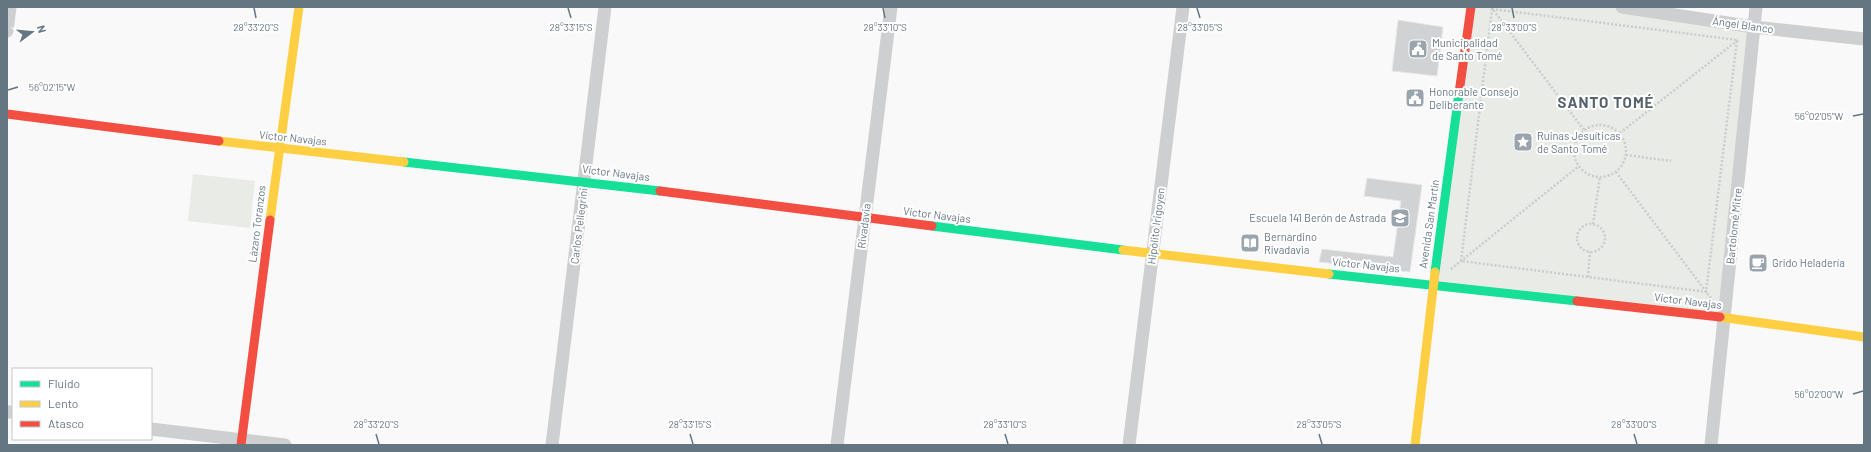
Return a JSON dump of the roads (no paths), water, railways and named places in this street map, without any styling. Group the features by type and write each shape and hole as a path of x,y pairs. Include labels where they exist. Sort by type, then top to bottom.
{"street":[{"path":"7,30 10,7"},
{"name":"Lázaro Toranzos","path":"241,442 278,149 299,7"},
{"name":"Carlos Pellegrini","path":"552,445 606,7"},
{"name":"Rivadavia","path":"837,445 891,7"},
{"name":"Hipólito Irigoyen","path":"1129,445 1183,7"},
{"name":"Avenida San Martín","path":"1416,445 1432,284 1471,7"},
{"name":"Ángel Blanco","path":"1622,7 1754,27 1864,39"},
{"name":"Bartolomé Mitre","path":"1711,445 1756,7"},
{"name":"Víctor Navajas","path":"7,114 278,149 584,181 1152,254 1432,284 1725,318 1864,337"},
{"path":"152,429 241,442 286,445"}],"place":[{"name":"Municipalidad de Santo Tomé","path":"1418,49"},
{"name":"Honorable Consejo Deliberante","path":"1415,98"},
{"name":"Ruinas Jesuíticas de Santo Tomé","path":"1523,142"},
{"name":"Escuela 141 Berón de Astrada","path":"1400,218"},
{"name":"Bernardino Rivadavia","path":"1250,243"},
{"name":"Grido Heladería","path":"1758,263"}],"district":[{"name":"SANTO TOMÉ","path":"1606,103"}]}
